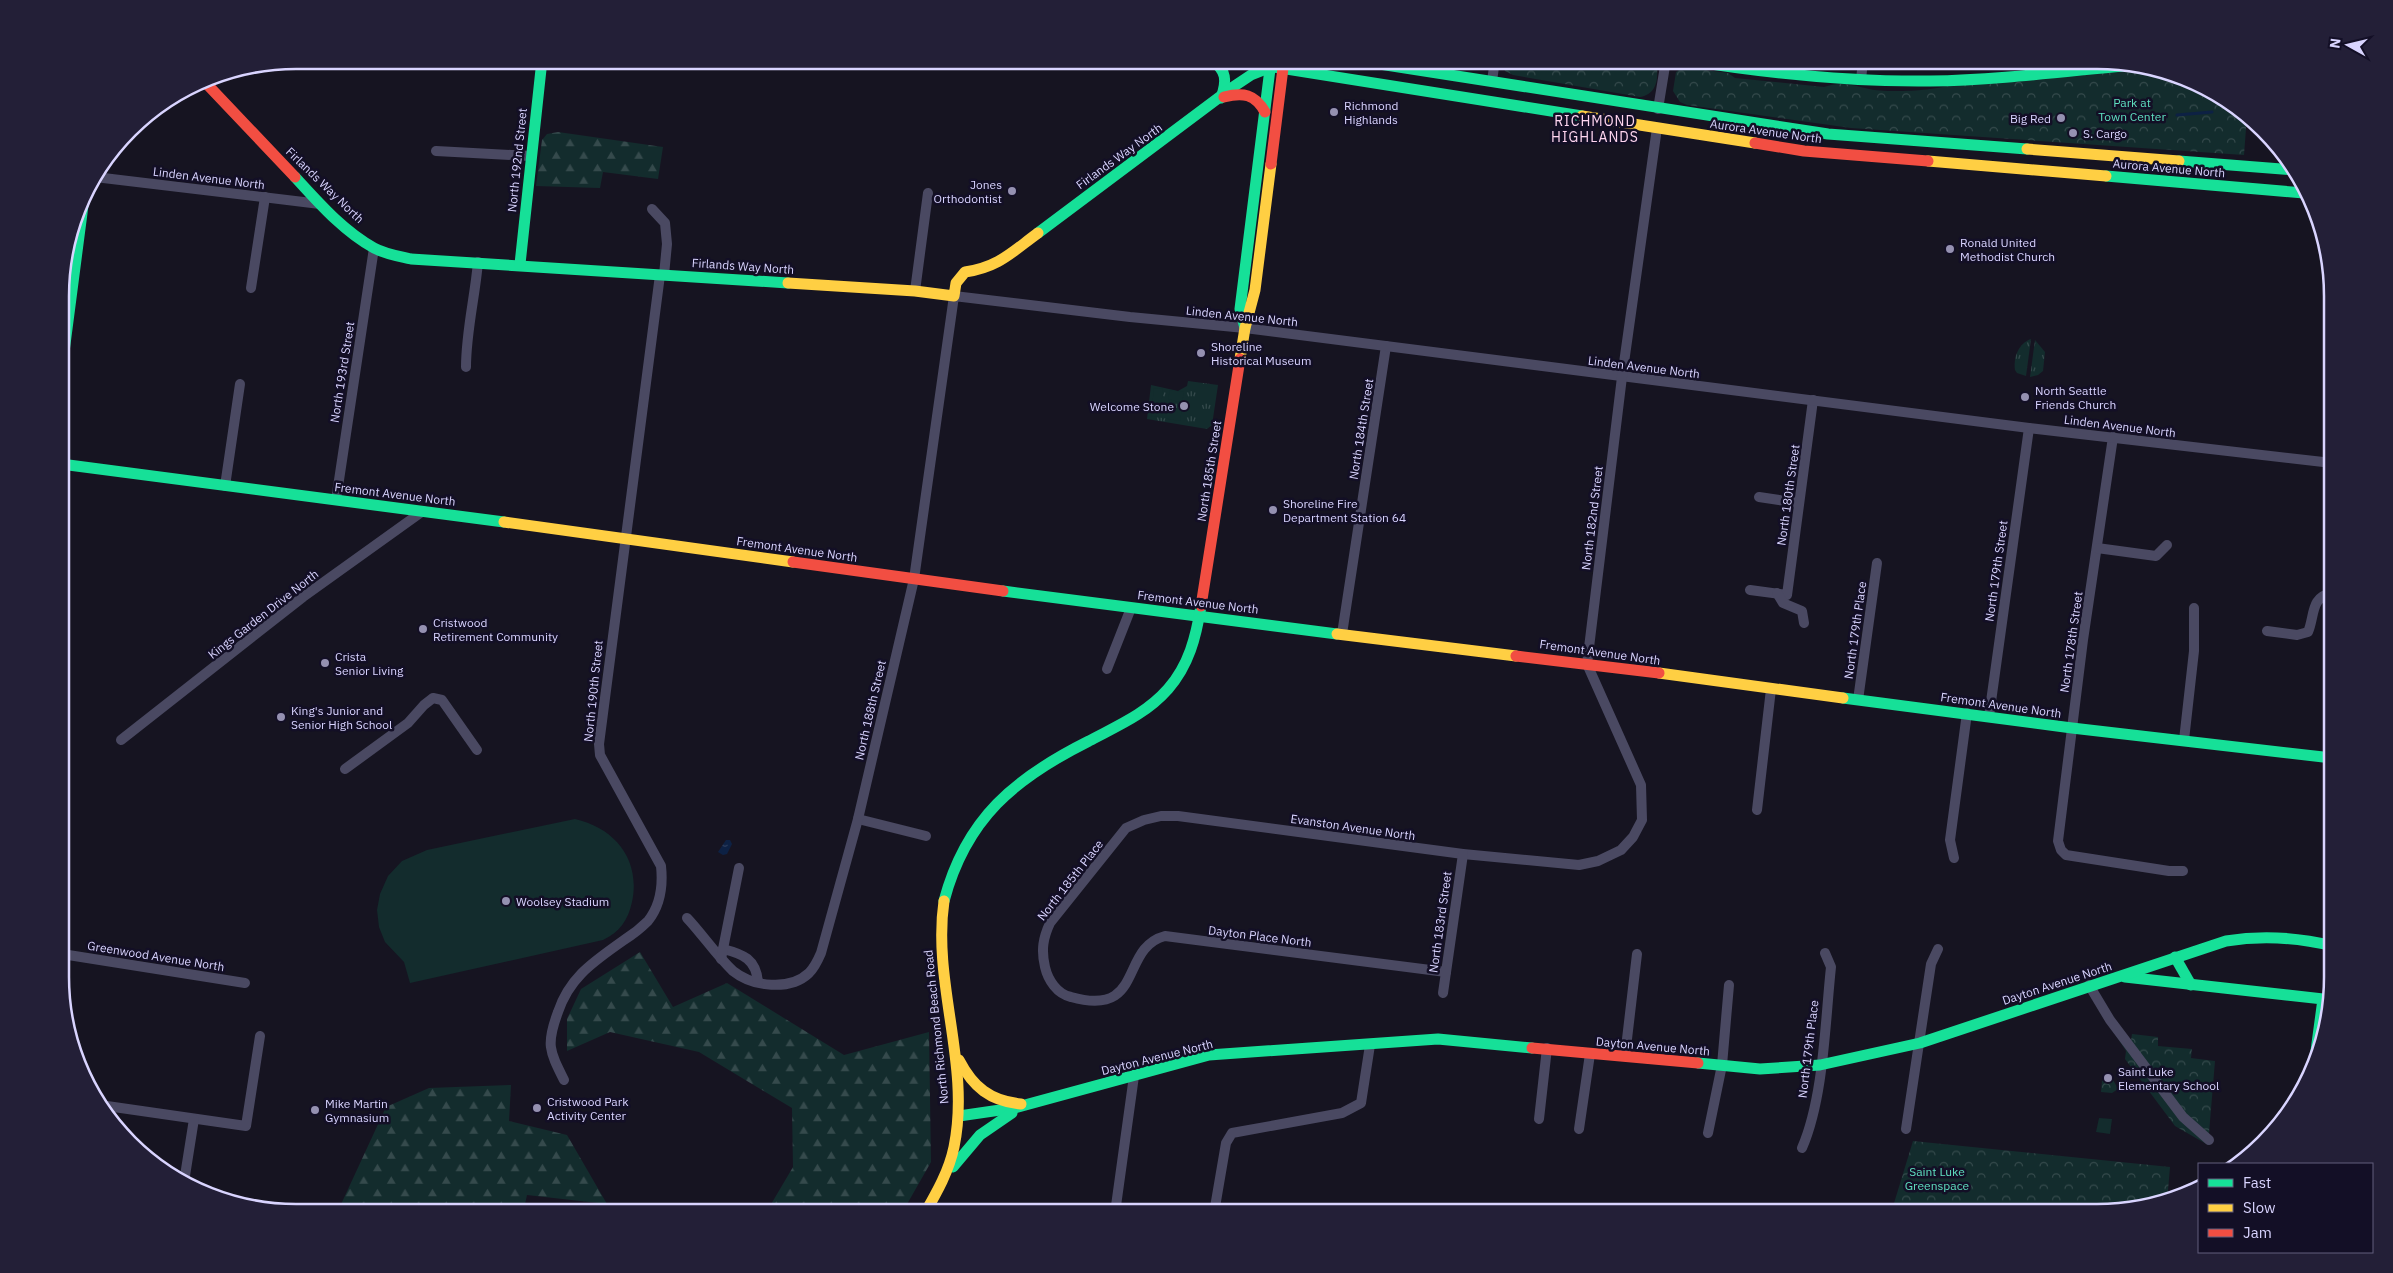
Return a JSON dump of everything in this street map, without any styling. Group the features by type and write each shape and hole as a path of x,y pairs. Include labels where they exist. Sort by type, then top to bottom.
{"main road":[{"name":"North 192nd Street","path":"520,264 541,69"},
{"path":"1221,98 1226,85 1227,75 1224,69"},
{"name":"Firlands Way North","path":"208,86 320,204 353,233 374,248 392,255 411,259 520,264 915,291 954,296 956,283 960,275 972,269 985,268 999,262 1261,69"},
{"name":"North 185th Street","path":"1245,328 1240,309 1270,69"},
{"name":"North 185th Street","path":"1200,618 1245,328 1255,290 1283,69"},
{"name":"Aurora Avenue North","path":"1312,69 1517,106 1836,155 2300,193"},
{"name":"Aurora Avenue North","path":"1413,69 1658,109 1859,137 2285,169"},
{"path":"1744,69 1776,74 1861,80 1945,80 2085,69"},
{"path":"1517,106 1521,98 1534,88"},
{"path":"1221,98 1238,93 1250,94 1258,100 1265,112"},
{"path":"1620,122 1646,118 1658,109"},
{"path":"1657,128 1687,113"},
{"path":"1836,155 1845,145 1859,137"},
{"path":"2074,174 2081,164 2092,155"},
{"path":"2198,185 2212,174 2214,164"},
{"path":"69,296 79,228"},
{"name":"Fremont Avenue North","path":"69,465 624,538 1200,618 1587,664 2072,728 2324,757"},
{"name":"North Richmond Beach Road","path":"930,1204 946,1175 957,1137 959,1116 954,1048 941,956 941,926 950,878 965,845 988,811 1020,782 1037,770 1141,714 1166,693 1183,670 1192,652 1200,618"},
{"name":"Dayton Avenue North","path":"959,1116 1002,1111 1031,1104 1209,1055 1438,1039 1760,1069 1820,1065 1920,1043 2089,985 2240,937 2275,935 2306,938 2324,943"},
{"path":"2175,957 2191,985"},
{"path":"2120,976 2323,1001"},
{"path":"954,1048 968,1078 983,1093 1010,1104 1031,1104"},
{"path":"946,1175 985,1130 1005,1116 1031,1104"}],"street":[{"path":"1492,81 1494,69"},
{"path":"1658,109 1665,69"},
{"path":"1861,80 1862,69"},
{"name":"North 182nd Street","path":"1587,664 1622,377 1657,128"},
{"path":"436,151 532,156"},
{"name":"Linden Avenue North","path":"101,179 320,204"},
{"path":"915,291 928,193"},
{"path":"251,288 265,197"},
{"name":"North 190th Street","path":"564,1080 550,1053 549,1042 562,999 575,978 648,920 658,900 662,884 661,866 600,755 599,744 624,538 667,244 665,223 652,208"},
{"name":"North 193rd Street","path":"336,500 374,248"},
{"path":"466,367 466,341 473,308 478,262"},
{"name":"Linden Avenue North","path":"954,296 1130,318 1245,328 2029,428 2324,462"},
{"name":"North 188th Street","path":"687,918 722,954 735,972 758,982 781,986 798,981 810,972 821,953 828,934 858,819 914,579 954,296"},
{"name":"North 184th Street","path":"1342,634 1386,346"},
{"path":"225,486 240,384"},
{"name":"North 180th Street","path":"1782,594 1799,503 1814,400"},
{"name":"North 179th Street","path":"1989,716 2029,428"},
{"name":"North 178th Street","path":"2113,437 2058,841 2061,850 2066,855 2169,871 2183,871"},
{"path":"1759,497 1799,503"},
{"name":"Kings Garden Drive North","path":"121,740 303,597 423,512"},
{"path":"2098,548 2156,556 2167,546"},
{"name":"North 179th Place","path":"1858,700 1877,563"},
{"path":"1750,590 1782,594 1783,603 1802,612 1804,623"},
{"path":"2267,631 2296,635 2308,632 2314,605 2324,595"},
{"path":"1107,669 1131,608"},
{"path":"2184,740 2194,651 2194,608"},
{"name":"Evanston Avenue North","path":"1126,828 1161,816 1178,816 1463,854 1579,865 1598,861 1622,850 1634,837 1642,820 1643,803 1641,785 1634,765 1587,664"},
{"path":"1757,810 1770,689"},
{"path":"345,769 408,723 424,705 434,698 442,700 477,750"},
{"path":"1954,858 1950,840 1967,713"},
{"path":"858,819 926,836"},
{"name":"North 185th Place","path":"1102,1000 1079,1000 1065,996 1055,987 1045,967 1042,954 1044,936 1050,923 1126,828"},
{"name":"North 183rd Street","path":"1442,993 1463,854"},
{"path":"739,868 722,954 742,954 752,962 757,972 758,982"},
{"name":"Dayton Place North","path":"1102,1000 1114,996 1126,986 1146,945 1154,939 1165,936 1446,972"},
{"path":"1906,1129 1931,964 1938,949"},
{"name":"North 179th Place","path":"1802,1148 1810,1128 1820,1065 1831,966 1824,953"},
{"path":"1625,1056 1637,954"},
{"name":"Greenwood Avenue North","path":"69,955 245,983"},
{"path":"1708,1132 1722,1066 1729,985"},
{"path":"2089,985 2110,1020 2183,1117 2209,1140"},
{"path":"110,1106 246,1126 260,1036"},
{"path":"1215,1204 1226,1142 1232,1133 1342,1113 1361,1103 1370,1045"},
{"path":"1539,1119 1547,1048"},
{"path":"1579,1129 1590,1054"},
{"path":"1116,1204 1134,1076"},
{"path":"185,1176 194,1119"}],"green space":[{"path":"1504,69 1657,69 1657,77 1653,90 1640,97 1513,75"},
{"name":"Park at Town Center","path":"1680,69 1698,69 1728,73 1735,78 1824,87 1846,84 1876,90 1898,91 2122,70 2141,73 2156,76 2198,92 2223,107 2246,124 2244,155 1851,128 1687,105 1680,102 1673,91 1676,72"},
{"path":"558,132 663,147 658,179 603,172 600,188 536,186 542,140 547,134"},
{"path":"2031,339 2026,376 2017,373 2015,370 2015,360 2020,347"},
{"path":"2035,340 2045,352 2043,371 2038,375 2030,377"},
{"path":"1188,381 1218,385 1212,425 1207,429 1147,419 1151,385 1178,391 1187,386"},
{"path":"1154,388 1163,389 1162,398 1159,402 1160,408 1182,408 1180,421 1151,416"},
{"path":"1170,390 1184,392 1182,403 1168,399"},
{"name":"Woolsey Stadium","path":"575,819 589,823 613,838 622,848 628,860 633,873 634,887 632,902 626,920 619,929 603,940 410,983 404,962 385,942 379,927 377,910 380,894 388,876 402,861 427,850"},
{"path":"640,952 673,1007 727,983 844,1055 929,1032 931,1162 907,1204 771,1204 793,1167 792,1108 699,1052 610,1032 567,1051 567,1019 581,989"},
{"path":"2113,1031 2131,1040 2132,1034 2158,1037 2158,1046 2192,1049 2191,1058 2215,1061 2208,1145 2175,1126 2125,1059 2126,1051"},
{"path":"2111,1076 2118,1089 2112,1093 2101,1092 2102,1081"},
{"path":"511,1085 509,1121 567,1135 607,1204 527,1195 525,1204 341,1204 386,1107 429,1088"},
{"path":"2099,1118 2112,1119 2110,1134 2096,1132"},
{"name":"Saint Luke Greenspace","path":"1913,1141 2170,1167 2168,1193 2156,1197 2127,1202 2112,1204 1894,1204"}],"water":[{"path":"726,840 730,840 732,844 727,854 723,855 718,852"}],"waterway":[{"path":"2177,115 2212,112"}],"traffic: fast":[{"path":"520,264 541,69"},
{"path":"1221,69 1225,81 1221,98"},
{"path":"1038,233 1233,87 1251,75 1266,69"},
{"path":"1245,328 1240,309 1270,69"},
{"path":"1286,69 1582,116"},
{"path":"1412,69 1828,134 2027,149"},
{"path":"1746,69 1807,76 1899,81 1979,79 2091,69"},
{"path":"2179,161 2285,169"},
{"path":"2106,176 2300,193"},
{"path":"295,177 332,216 352,233 374,248 392,255 411,259 788,283"},
{"path":"69,313 81,224"},
{"path":"69,465 504,522"},
{"path":"1003,591 1337,634"},
{"path":"944,901 966,846 980,824 1016,786 1062,755 1131,719 1150,706 1168,689 1181,670 1190,650 1197,629 1201,606"},
{"path":"1843,698 2072,728 2324,757"},
{"path":"1698,1063 1760,1069 1820,1065 1920,1043 2226,941 2280,938 2324,944"},
{"path":"2175,957 2191,985"},
{"path":"2125,977 2323,999 2321,1016"},
{"path":"959,1116 1014,1108 1209,1055 1438,1039 1532,1048"},
{"path":"953,1167 980,1135 1012,1113"}],"traffic: slow":[{"path":"1582,116 1755,143"},
{"path":"2027,149 2179,161"},
{"path":"1928,161 2106,176"},
{"path":"1240,359 1245,328 1255,290 1271,164"},
{"path":"788,283 915,291 954,296 956,283 965,272 977,270 1004,258 1038,233"},
{"path":"504,522 793,562"},
{"path":"1337,634 1516,656"},
{"path":"1659,673 1843,698"},
{"path":"930,1204 949,1164 954,1147 958,1116 955,1055 943,962 944,901"},
{"path":"959,1060 970,1078 991,1096 1000,1100 1021,1104"}],"traffic: jam":[{"path":"1271,164 1283,69"},
{"path":"209,86 295,177"},
{"path":"1224,97 1248,96 1257,101 1265,112"},
{"path":"1755,143 1804,151 1928,161"},
{"path":"1201,606 1240,359"},
{"path":"793,562 1003,591"},
{"path":"1516,656 1659,673"},
{"path":"1532,1048 1698,1063"}],"place":[{"name":"Richmond Highlands","path":"1334,112"},
{"name":"Big Red","path":"2061,118"},
{"name":"S. Cargo","path":"2073,133"},
{"name":"Jones Orthodontist","path":"1012,191"},
{"name":"Ronald United Methodist Church","path":"1950,249"},
{"name":"Shoreline Historical Museum","path":"1201,353"},
{"name":"North Seattle Friends Church","path":"2025,397"},
{"name":"Welcome Stone","path":"1184,406"},
{"name":"Shoreline Fire Department Station 64","path":"1273,510"},
{"name":"Cristwood Retirement Community","path":"423,629"},
{"name":"Crista Senior Living","path":"325,663"},
{"name":"King's Junior and Senior High School","path":"281,717"},
{"name":"Woolsey Stadium","path":"506,901"},
{"name":"Saint Luke Elementary School","path":"2108,1078"},
{"name":"Cristwood Park Activity Center","path":"537,1108"},
{"name":"Mike Martin Gymnasium","path":"315,1110"}],"district":[{"name":"RICHMOND HIGHLANDS","path":"1595,130"}]}
